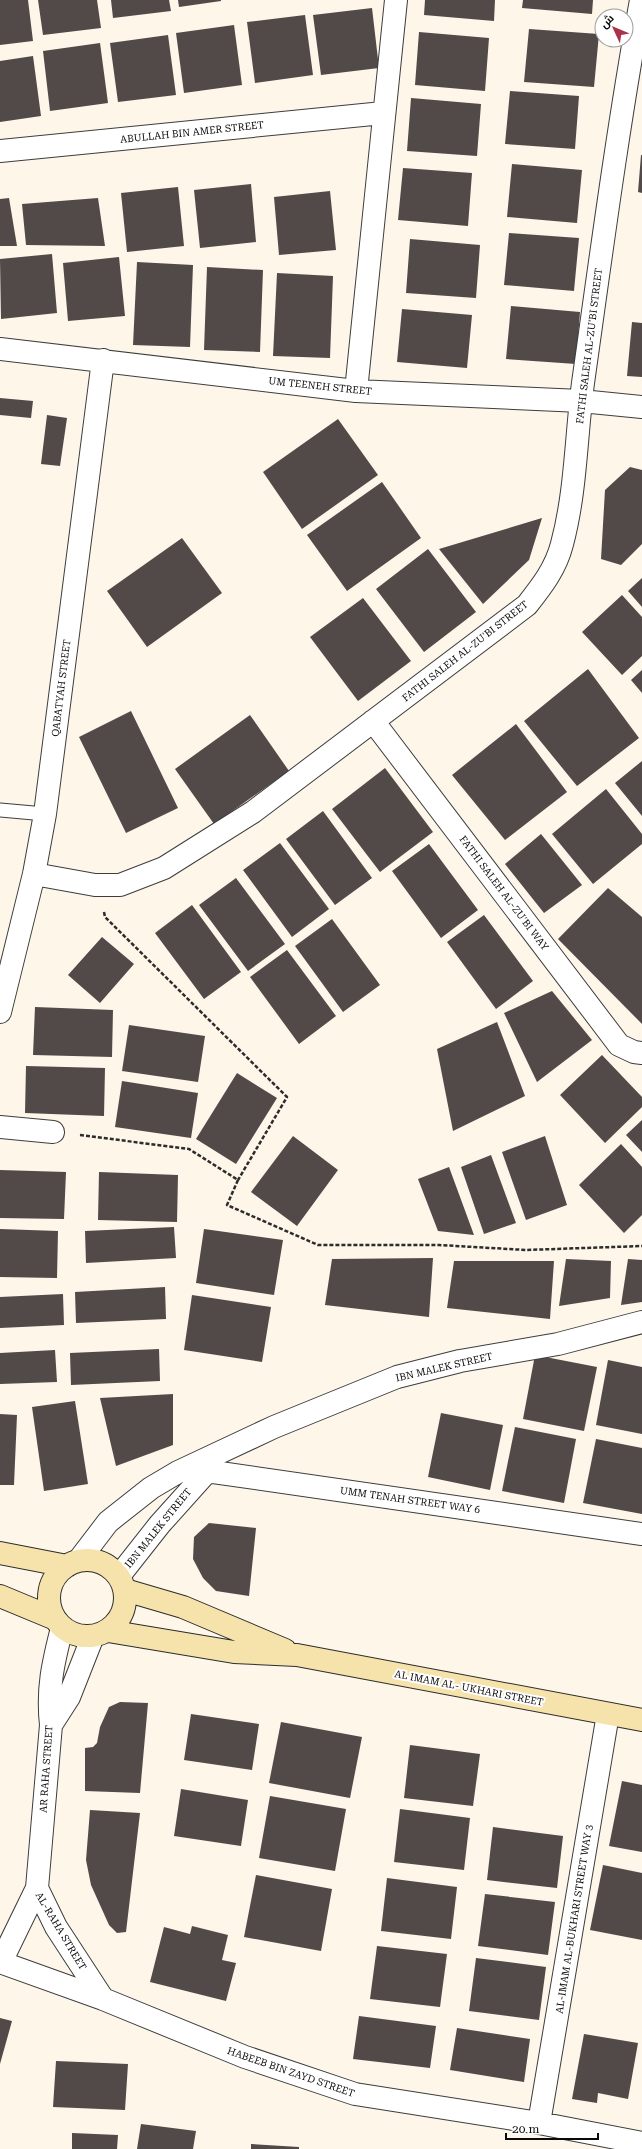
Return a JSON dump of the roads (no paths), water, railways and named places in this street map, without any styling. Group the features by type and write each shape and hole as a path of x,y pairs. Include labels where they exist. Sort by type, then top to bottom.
{"street":[{"path":"356,391 383,113 396,0"},
{"name":"FATHI SALEH AL-ZU'BI STREET","path":"34,874 95,885 120,885 164,868 253,812 526,605 548,580 562,544 573,481 581,401 621,111 641,0"},
{"name":"ABULLAH BIN AMER STREET","path":"0,151 383,113"},
{"name":"UM TEENEH STREET","path":"0,349 356,391 581,401 642,407"},
{"name":"QABATYAH STREET","path":"0,1012 34,874 45,814 103,360"},
{"name":"FATHI SALEH AL-ZU'BI WAY","path":"373,721 619,1044 634,1052 642,1052"},
{"path":"0,1127 53,1132"},
{"name":"IBN MALEK STREET","path":"73,1563 108,1522 151,1488 178,1472 274,1427 397,1377 460,1361 558,1344 642,1322"},
{"name":"IBN MALEK STREET","path":"122,1583 206,1471 233,1447"},
{"name":"UMM TENAH STREET WAY 6","path":"178,1472 206,1471 642,1534"},
{"path":"0,1553 73,1563 90,1560 101,1562 111,1568 122,1583 125,1605 119,1620 100,1633 69,1697 51,1725"},
{"path":"58,1623 49,1604 49,1589 56,1576 73,1563"},
{"path":"122,1583 297,1655"},
{"path":"0,1596 58,1623 77,1636 100,1633 234,1652 297,1655"},
{"name":"AR RAHA STREET","path":"37,1888 51,1725 48,1703 58,1623"},
{"name":"AL IMAM AL- UKHARI STREET","path":"297,1655 642,1720"},
{"name":"AL-IMAM AL-BUKHARI STREET WAY 3","path":"539,2123 608,1714"},
{"name":"AL-RAHA STREET","path":"1,1962 37,1888"},
{"name":"AL-RAHA STREET","path":"37,1888 56,1927 103,2000"},
{"name":"HABEEB BIN ZAYD STREET","path":"1,1962 103,2000 245,2057 355,2094 539,2123 642,2143"}],"lane":[{"path":"0,810 45,814"}]}
